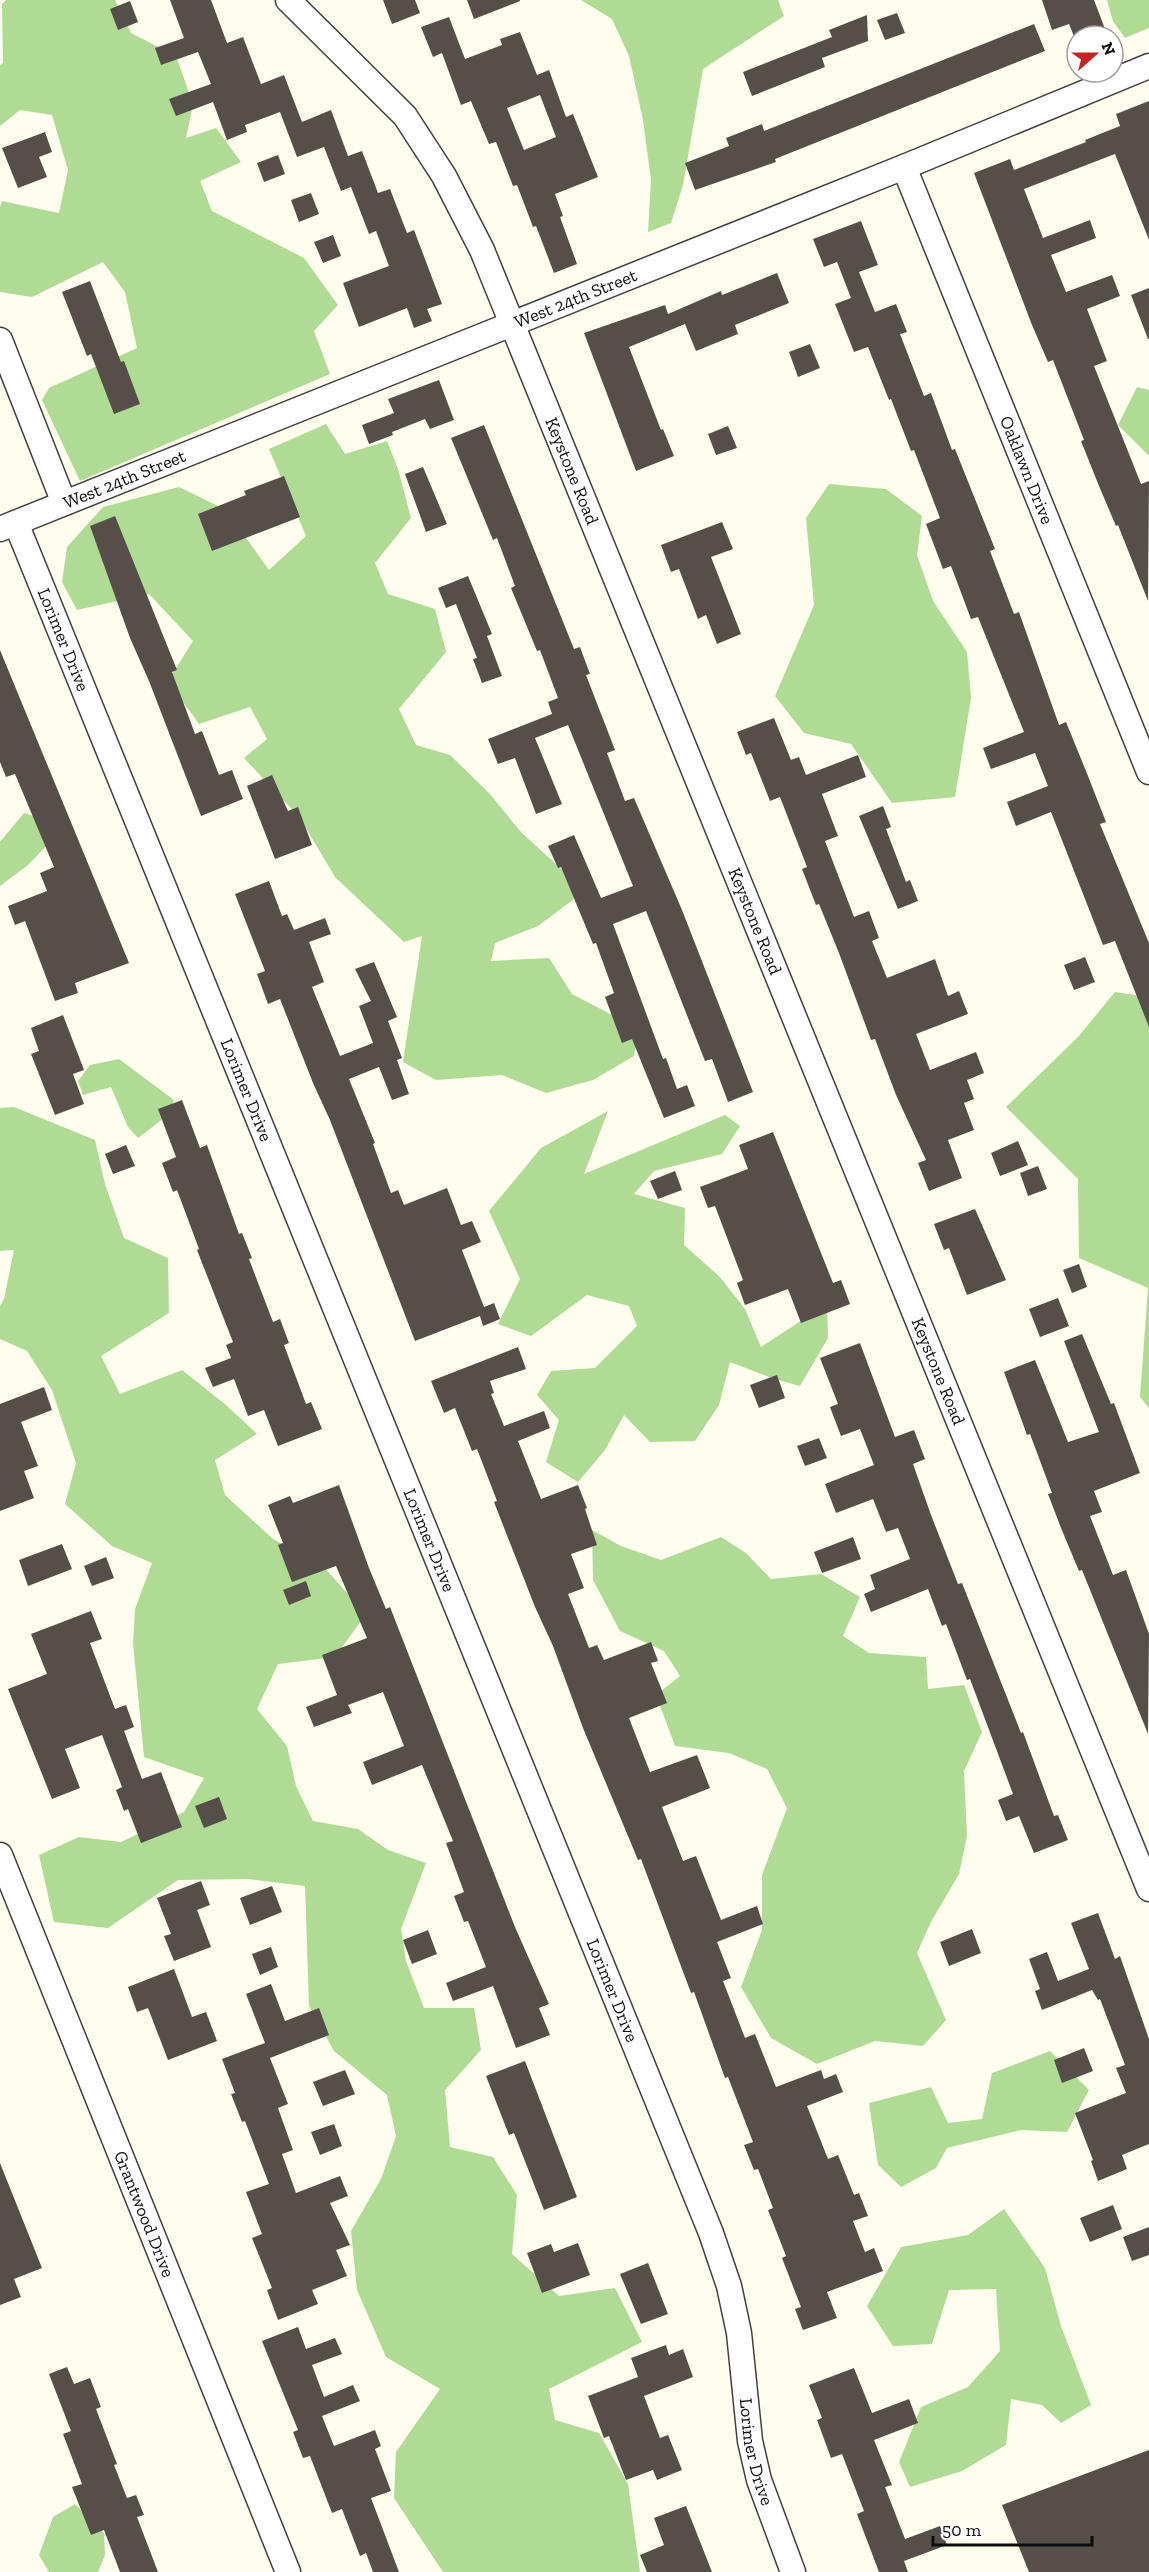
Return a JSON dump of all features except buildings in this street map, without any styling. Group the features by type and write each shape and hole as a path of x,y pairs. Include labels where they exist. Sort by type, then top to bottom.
{"street":[{"name":"Keystone Road","path":"288,0 405,116 444,176 482,250 510,324 1149,1889"},
{"name":"West 24th Street","path":"8,526 904,167 1149,66"},
{"name":"Oaklawn Drive","path":"904,167 1149,772"},
{"path":"0,340 64,503"},
{"name":"Lorimer Drive","path":"8,526 711,2233 729,2286 739,2332 750,2441 759,2480 793,2572"},
{"name":"Grantwood Drive","path":"0,1855 288,2572"}],"green space":[{"path":"6,0 115,0 131,33 176,56 193,104 186,138 216,128 241,162 200,181 212,211 304,258 338,305 314,331 330,374 80,481 42,400 49,388 137,348 125,292 103,262 32,297 0,292 0,207 2,201 59,213 68,170 52,115 20,110 0,126 0,65 3,63 2,4"},
{"path":"581,0 778,0 784,16 703,69 683,185 671,223 648,232 651,180 643,120 629,56 612,19"},
{"path":"1107,0 1149,0 1149,28 1125,38 1125,24 1115,24"},
{"path":"1137,387 1149,390 1149,456 1118,425"},
{"path":"326,424 345,454 387,441 398,469 411,518 375,563 388,594 435,609 446,652 399,709 416,745 450,755 489,793 521,832 569,876 574,899 538,926 495,943 491,961 549,958 572,994 639,1029 634,1056 593,1080 546,1093 502,1075 436,1080 403,1062 422,936 404,942 335,877 300,818 244,758 267,739 250,707 199,724 168,681 193,641 149,594 77,610 62,582 67,547 103,507 179,487 226,510 269,570 306,536 269,449"},
{"path":"829,484 886,489 922,516 917,555 933,601 967,652 971,698 955,797 892,803 851,744 804,733 775,696 814,605 806,518"},
{"path":"24,813 43,819 52,840 28,865 0,886 0,842"},
{"path":"1115,992 1149,997 1149,1408 1140,1397 1148,1288 1079,1258 1078,1179 1006,1107 1078,1037"},
{"path":"119,1059 174,1100 168,1115 138,1138 128,1127 111,1087 83,1095 78,1081 90,1065"},
{"path":"14,1107 95,1140 105,1184 124,1238 168,1258 169,1313 101,1356 120,1394 182,1370 226,1405 257,1434 215,1460 225,1495 273,1539 322,1565 366,1614 335,1657 278,1664 257,1709 287,1746 296,1786 313,1821 358,1829 388,1850 426,1863 401,1929 406,1961 424,2008 474,2008 481,2050 445,2090 450,2147 493,2157 517,2195 512,2254 559,2296 615,2288 642,2342 549,2389 555,2420 599,2433 628,2484 640,2572 443,2572 394,2498 396,2452 440,2389 386,2357 357,2290 351,2231 381,2179 396,2136 387,2095 334,2051 309,2006 305,1886 248,1879 178,1880 108,1928 54,1922 39,1855 79,1837 121,1842 184,1812 204,1778 144,1757 133,1643 135,1609 152,1563 112,1546 65,1504 76,1463 52,1390 27,1351 0,1339 0,1306 4,1299 14,1250 0,1251 0,1108"},
{"path":"608,1111 584,1174 725,1115 740,1126 722,1154 654,1171 634,1194 685,1208 684,1245 720,1277 745,1309 761,1347 827,1304 828,1338 800,1386 730,1362 719,1405 695,1441 650,1442 624,1415 605,1450 578,1482 546,1462 559,1420 537,1395 551,1371 595,1368 637,1326 629,1306 587,1295 531,1336 498,1324 520,1279 489,1211 541,1148"},
{"path":"592,1530 621,1546 661,1560 721,1537 746,1553 771,1579 821,1574 860,1597 843,1636 869,1653 926,1657 928,1689 964,1685 982,1732 964,1771 967,1836 959,1874 931,1922 917,1953 946,2020 923,2046 875,2041 817,2064 771,2038 741,1987 762,1930 762,1875 787,1808 767,1769 729,1753 675,1746 656,1695 680,1676 664,1651 620,1631 593,1580"},
{"path":"1050,2051 1089,2090 1067,2132 1021,2130 947,2148 936,2168 901,2187 878,2165 869,2103 931,2087 948,2123 982,2119 992,2073"},
{"path":"1004,2209 1045,2268 1061,2326 1091,2405 1061,2423 1042,2405 1011,2399 1006,2445 962,2471 910,2487 899,2462 921,2407 968,2387 1000,2351 996,2289 949,2290 932,2344 893,2346 867,2306 901,2247 968,2235"},
{"path":"75,2504 104,2533 105,2555 98,2572 49,2572 39,2555 53,2517"}]}
